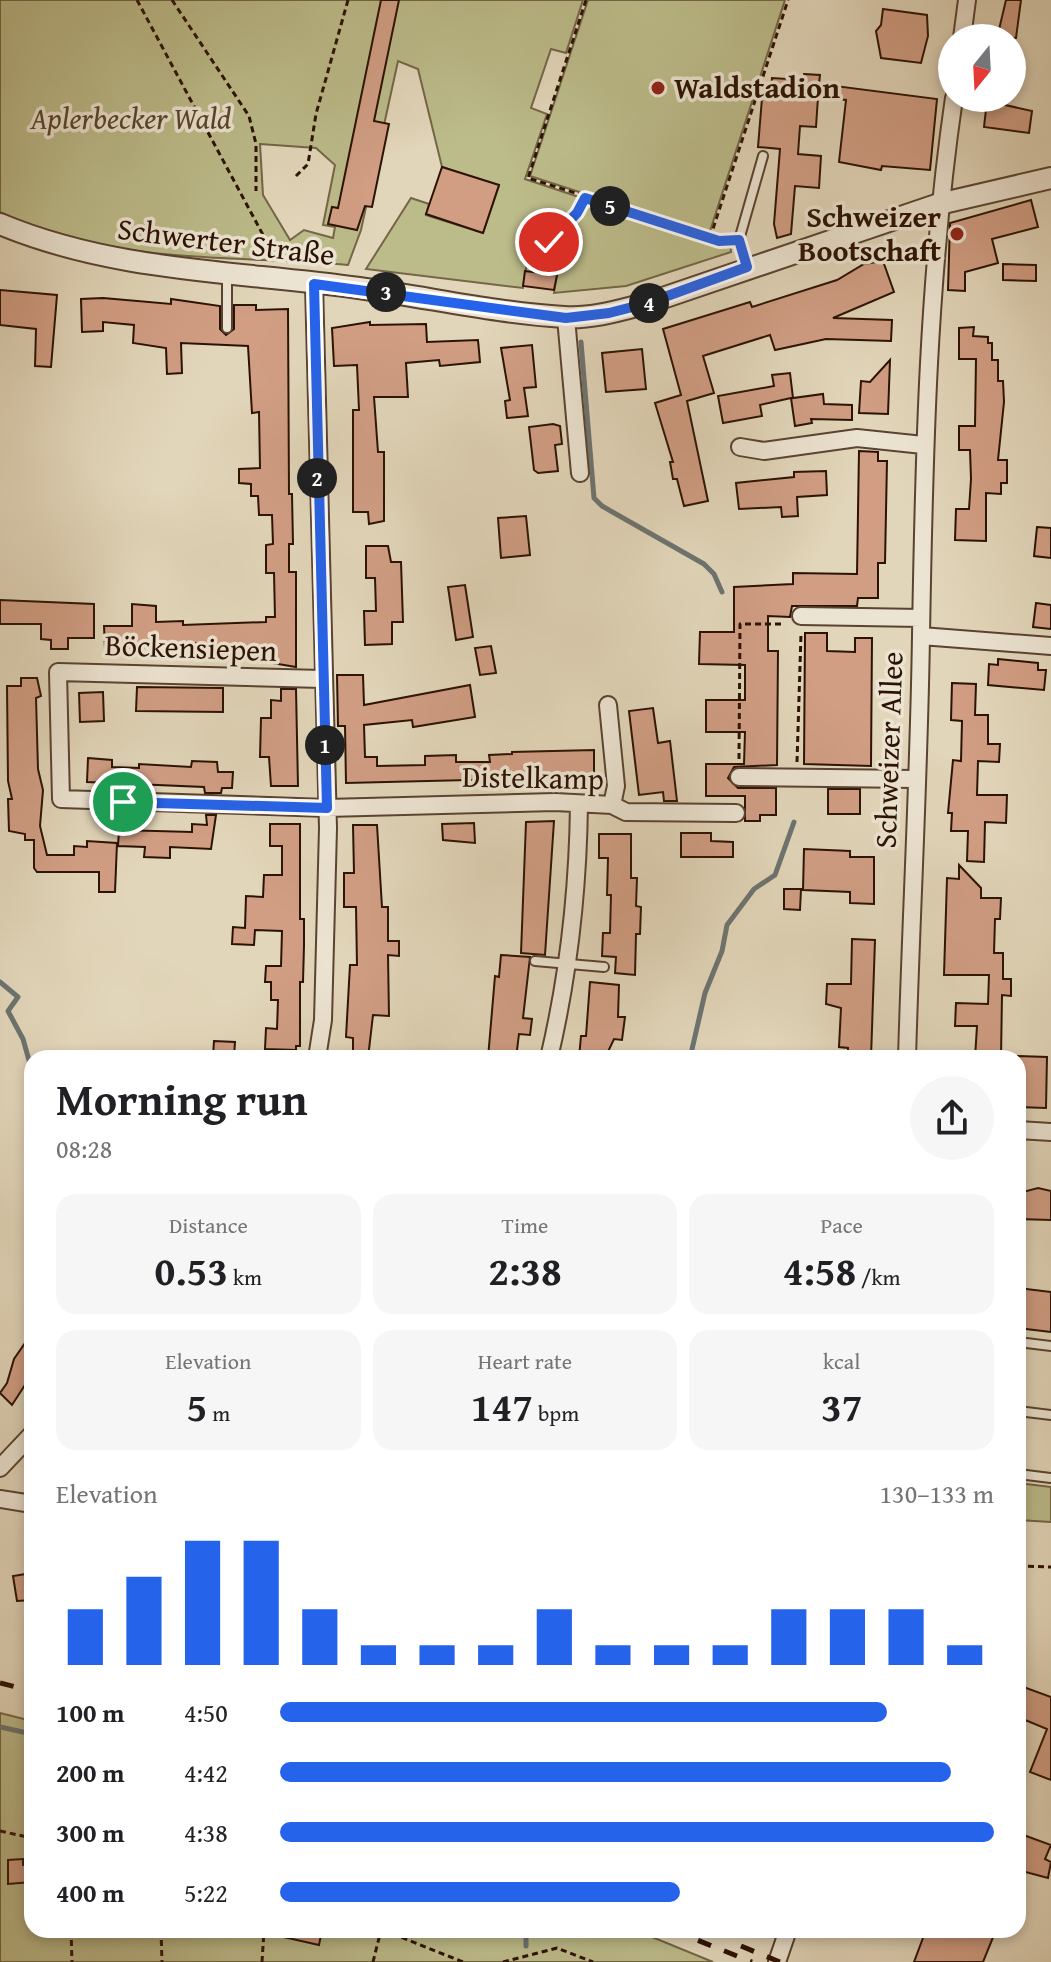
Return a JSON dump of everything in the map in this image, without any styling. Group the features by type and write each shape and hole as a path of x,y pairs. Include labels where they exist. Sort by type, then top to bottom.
{"street":[{"path":"964,24 967,0"},
{"name":"Schweizer Allee","path":"907,1050 921,636 923,445 939,204 952,112"},
{"name":"Schwerter Straße","path":"0,224 77,252 566,318 609,313 648,303 939,204 1051,178"},
{"path":"314,284 327,808 323,1020 318,1050"},
{"path":"566,318 580,473"},
{"path":"740,447 764,451 857,438 923,445"},
{"path":"801,620 921,618"},
{"path":"921,636 1051,646"},
{"name":"Böckensiepen","path":"58,672 322,679"},
{"name":"Distelkamp","path":"58,672 61,799 327,808 579,804 612,805 626,812 736,813"},
{"path":"608,705 616,786 612,805"},
{"path":"739,777 915,779"},
{"path":"551,1050 569,963 577,888 579,804"},
{"path":"1026,1130 1051,1132"},
{"path":"0,1468 24,1442"},
{"path":"0,1499 24,1503"},
{"path":"777,1962 785,1938"}],"lane":[{"path":"747,267 739,240 763,156"},
{"path":"227,274 227,328"},
{"path":"535,961 604,967"},
{"path":"1026,1343 1051,1346"},
{"path":"1026,1412 1051,1415"},
{"path":"1026,1475 1051,1478"}],"path":[{"path":"137,0 259,225 279,265 282,280"},
{"path":"172,0 249,116 256,144 256,191"},
{"path":"296,176 308,164 316,114 348,0"},
{"path":"586,0 528,178 710,238 739,240"},
{"path":"710,238 788,0"},
{"path":"546,272 533,270 532,260 577,213 585,198"},
{"path":"739,777 740,624 801,620 796,778"},
{"path":"1026,1566 1051,1567"},
{"path":"0,1831 24,1836"},
{"path":"71,1938 72,1962"},
{"path":"161,1938 162,1962"},
{"path":"262,1962 264,1938"},
{"path":"373,1962 380,1938"},
{"path":"402,1938 463,1962"},
{"path":"503,1962 557,1948 593,1962"}],"green space":[{"name":"Aplerbecker Wald","path":"0,0 583,0 566,53 551,49 531,108 547,114 525,179 582,198 527,262 523,288 366,269 411,198 429,204 426,215 483,233 499,186 442,167 418,69 398,61 361,230 348,265 171,255 127,249 41,229 0,212","holes":["260,144 316,148 335,165 323,225 335,227 333,238 304,230 290,240 263,195"]},
{"name":"Waldstadion","path":"588,0 785,0 709,234 530,176"},
{"path":"587,200 718,242 730,242 731,252 626,286 554,293 557,274 537,267 536,258 580,214"},
{"path":"1026,1484 1051,1487 1051,1522 1026,1520"},
{"path":"0,1713 24,1719 24,1938 654,1938 713,1962 0,1962"}],"building":[{"path":"381,0 399,0 374,121 389,124 372,207 365,206 357,230 328,224 332,207 338,208"},
{"path":"1006,0 1021,0 1018,24 1000,24"},
{"path":"883,9 927,15 928,36 921,63 881,58 876,31 881,25"},
{"path":"804,74 820,75 819,84 937,99 930,170 882,166 881,170 839,162 846,100 818,97 816,127 800,126 798,154 821,156 819,188 795,186 791,234 777,238 774,224 780,149 758,147 762,98 770,99 772,78 804,80"},
{"path":"1032,111 1029,133 984,127 986,112"},
{"path":"442,167 499,185 483,233 426,214"},
{"path":"1031,200 1038,227 992,239 998,263 965,272 965,291 948,290 950,223"},
{"path":"883,261 894,292 833,318 892,320 891,341 826,339 775,350 770,335 703,356 714,393 687,401 708,501 684,506 677,479 673,479 670,462 673,462 655,403 681,395 663,329 750,302 752,307 837,280 864,264"},
{"path":"1003,264 1036,265 1036,281 1003,280"},
{"path":"525,271 557,275 554,290 523,286"},
{"path":"0,290 57,295 51,367 35,366 36,329 0,325"},
{"path":"81,299 171,304 171,299 220,306 220,329 226,335 234,329 234,305 256,305 256,310 288,309 289,494 292,494 293,544 289,544 289,572 296,572 296,667 266,662 266,657 216,658 213,643 183,643 183,651 164,651 164,648 155,647 105,648 104,626 132,626 132,604 156,606 156,622 183,621 183,625 266,622 266,617 275,617 274,573 266,573 266,545 273,544 272,515 259,515 258,496 251,496 251,484 239,483 239,469 260,468 259,412 252,413 248,346 181,343 182,373 167,374 166,348 133,343 134,325 103,322 103,331 82,332"},
{"path":"370,322 370,325 426,324 427,342 478,340 480,362 440,366 439,360 406,363 408,397 374,397 378,452 384,452 384,521 369,524 368,512 353,512 353,410 359,410 357,365 334,366 332,328"},
{"path":"974,327 973,336 988,337 988,343 992,343 992,360 998,360 998,381 1003,381 998,460 1007,460 1007,483 1001,483 1001,494 986,493 986,541 955,540 956,509 969,509 971,479 970,450 959,450 959,426 975,426 976,359 959,359 959,328"},
{"path":"532,345 536,387 524,388 528,416 507,418 505,401 510,400 501,348"},
{"path":"642,349 646,389 606,392 602,353"},
{"path":"890,360 888,414 859,413 861,381 870,382"},
{"path":"790,373 793,398 823,394 824,404 852,405 852,420 811,419 812,423 795,426 791,398 760,405 762,416 723,423 718,396 774,386 772,375"},
{"path":"560,426 562,444 555,445 558,471 538,473 534,470 529,427"},
{"path":"859,451 878,452 878,461 887,461 885,563 878,563 878,598 858,598 857,606 792,606 790,617 768,616 768,651 778,651 777,765 734,767 728,778 738,788 776,788 776,815 760,815 760,821 745,821 745,796 706,796 706,764 744,764 745,732 706,732 706,700 745,700 745,665 699,664 700,632 734,632 734,587 793,584 793,573 857,574"},
{"path":"826,471 827,495 797,497 798,516 782,517 781,507 739,509 736,483 794,477 794,472"},
{"path":"526,516 530,555 501,558 498,518"},
{"path":"1037,527 1051,528 1051,558 1034,556"},
{"path":"366,546 388,546 391,562 401,562 403,622 392,622 392,644 365,645 364,611 376,611 375,578 366,578"},
{"path":"465,585 473,637 456,640 448,587"},
{"path":"0,600 94,604 94,638 68,638 68,649 51,649 51,640 41,639 41,624 0,624"},
{"path":"1036,603 1051,605 1051,629 1033,627"},
{"path":"805,633 827,633 827,651 855,652 855,638 872,638 871,766 804,764"},
{"path":"491,646 496,673 480,675 475,648"},
{"path":"998,659 1038,663 1038,670 1046,670 1044,690 988,685 989,664 998,665"},
{"path":"337,675 363,675 364,705 470,685 475,717 413,727 412,720 364,725 365,757 377,757 377,766 425,765 425,756 456,755 456,762 490,762 489,755 512,752 594,750 594,777 346,783 345,726 338,726"},
{"path":"21,678 37,678 41,696 36,698 38,769 43,790 40,826 47,855 74,855 74,846 87,847 87,841 117,843 115,892 99,892 99,872 37,872 34,868 34,840 25,840 25,834 9,831 8,799 12,799 8,781 7,686 21,686"},
{"path":"952,683 976,684 975,715 988,715 988,744 1000,744 999,762 978,761 977,795 1007,795 1006,823 985,822 984,862 967,861 968,831 951,831 952,813 948,813 953,760 961,761 962,721 951,720"},
{"path":"137,687 223,688 223,712 136,711"},
{"path":"281,689 296,689 298,786 271,786 269,757 260,757 261,718 271,718 271,700 281,701"},
{"path":"103,692 104,721 80,722 79,693"},
{"path":"653,708 658,743 670,741 677,801 664,801 663,792 639,795 629,711"},
{"path":"88,758 112,760 112,767 139,768 139,764 191,767 192,761 217,762 218,772 233,772 232,788 222,788 221,793 205,793 204,787 87,782"},
{"path":"828,789 860,789 860,814 828,814"},
{"path":"206,815 216,815 211,849 170,847 170,858 144,857 145,847 118,846 119,830 192,832 192,824 207,825"},
{"path":"554,821 545,955 521,953 526,822"},
{"path":"474,823 475,843 443,840 442,824"},
{"path":"270,824 300,824 300,919 304,919 304,945 303,982 300,982 300,1046 296,1046 296,1050 265,1049 266,1028 277,1029 278,1000 271,1000 271,982 265,982 266,966 281,966 282,931 255,930 254,945 232,944 233,927 245,928 246,896 263,897 264,875 282,875 282,846 270,846"},
{"path":"353,825 377,825 382,907 388,907 388,941 399,941 399,956 388,955 389,1016 373,1015 369,1050 353,1050 353,1038 346,1037 350,965 357,965 356,907 344,907 344,873 354,873"},
{"path":"681,833 711,833 711,841 733,842 733,857 681,857"},
{"path":"599,834 631,834 631,878 637,878 636,906 641,907 640,934 636,934 635,975 615,973 616,957 602,956 603,933 610,933 611,895 607,895 608,858 599,858"},
{"path":"804,849 850,851 850,857 874,857 874,904 850,903 850,892 803,890"},
{"path":"959,865 981,888 981,898 1001,898 1000,919 995,919 994,953 1003,953 1003,979 1011,979 1011,996 1002,995 1001,1050 976,1050 977,1026 955,1026 956,1003 988,1004 989,975 944,975 947,878 959,879"},
{"path":"784,889 801,889 800,910 784,909"},
{"path":"852,939 875,940 871,1050 839,1047 841,1008 826,1004 827,984 851,984"},
{"path":"501,955 530,957 523,1018 532,1019 530,1035 519,1034 517,1050 489,1050 495,976 499,977"},
{"path":"590,982 619,985 618,1017 625,1017 622,1040 614,1039 609,1050 580,1050 581,1036 586,1036"},
{"path":"214,1041 235,1042 234,1050 213,1050"},
{"path":"1026,1056 1047,1057 1046,1108 1026,1107"},
{"path":"1038,1188 1051,1191 1051,1220 1026,1219 1026,1191"},
{"path":"1026,1289 1051,1292 1051,1332 1026,1329"},
{"path":"24,1345 24,1387 12,1405 0,1393 7,1383 14,1359"},
{"path":"24,1574 24,1601 17,1601 13,1576"},
{"path":"1026,1688 1051,1697 1051,1780 1030,1772 1047,1729 1026,1720"},
{"path":"1026,1836 1051,1845 1045,1859 1051,1862 1048,1878 1026,1872"},
{"path":"23,1859 24,1883 8,1884 8,1860"},
{"path":"288,1938 320,1938 319,1945"},
{"path":"923,1938 993,1938 983,1962 914,1962"}],"waterway":[{"path":"581,342 594,498 602,506 704,564 714,574 722,592"},
{"path":"692,1050 705,993 722,951 727,925 754,889 775,875 794,822"},
{"name":"Böckensiepen","path":"0,982 18,997 8,1011 26,1050"},
{"name":"Böckensiepen","path":"0,1727 24,1732"},
{"path":"526,1938 526,1946"}],"railway":[{"path":"0,1683 24,1689"},
{"path":"692,1938 752,1962"},
{"path":"741,1946 780,1962"}],"place":[{"name":"Waldstadion","path":"658,88"},
{"name":"Schweizer Bootschaft","path":"957,234"}],"route":[{"path":"123,802 327,808 314,284 357,287 566,318 609,313 648,303 747,267 739,240 719,241 585,198 577,213 549,242"}]}
